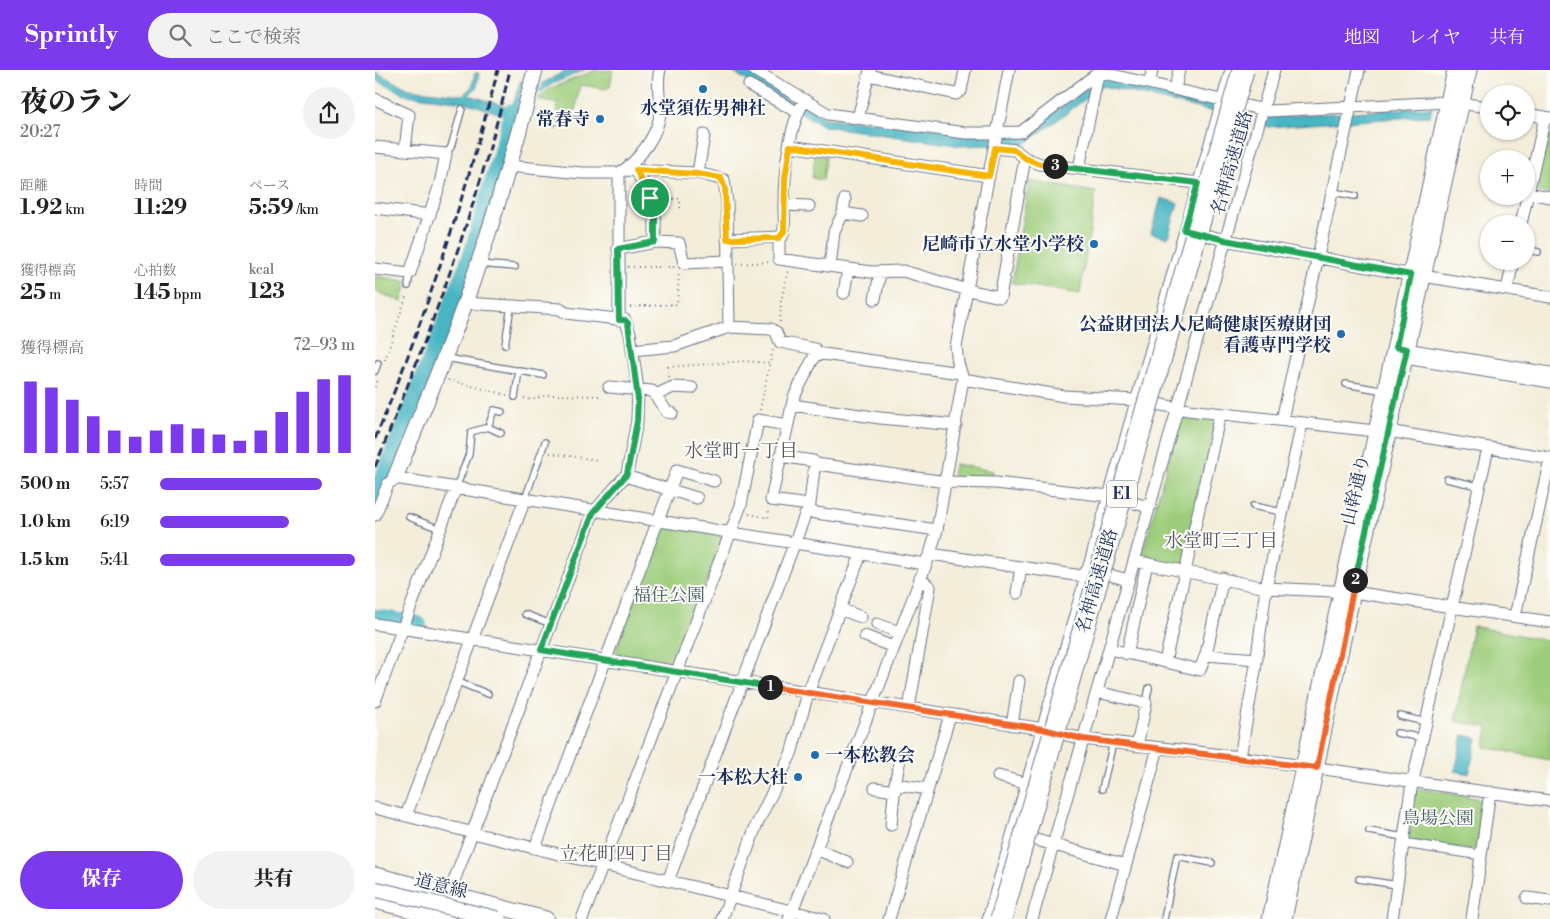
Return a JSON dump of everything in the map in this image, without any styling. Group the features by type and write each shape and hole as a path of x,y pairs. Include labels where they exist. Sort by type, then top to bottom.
{"highway":[{"name":"名神高速道路","path":"1001,919 1243,70"},
{"name":"名神高速道路","path":"1016,919 1258,70"}],"street":[{"path":"375,515 388,484 395,478 465,303 509,166 535,70"},
{"path":"619,315 618,249 627,171 653,134 658,122 660,70"},
{"path":"858,118 869,73 956,94 961,91 965,70"},
{"path":"791,915 930,554 937,530 956,425 961,376 956,347 1009,70"},
{"path":"1150,83 1152,70"},
{"path":"1175,89 1179,70"},
{"path":"988,919 1231,70"},
{"path":"1032,919 1274,70"},
{"path":"1281,420 1319,257 1359,70"},
{"path":"1455,70 1455,103"},
{"name":"山幹通り","path":"1284,919 1310,767 1382,431 1401,353 1455,103 1469,70"},
{"path":"759,72 802,105"},
{"path":"996,140 1021,132 1099,74 1121,73 1150,83 1263,110 1350,113 1455,103 1480,106"},
{"path":"1079,168 1099,74"},
{"path":"749,85 828,114 965,133 996,140 1015,150 1025,158 1040,164 1198,183"},
{"path":"375,99 409,115 405,150"},
{"path":"727,239 779,238 784,232 784,205 790,146 802,105"},
{"path":"1535,163 1545,121"},
{"path":"697,174 704,135"},
{"path":"375,146 446,154 440,184 409,273 375,269"},
{"path":"790,146 989,176"},
{"path":"779,238 784,260 880,273 897,270 968,290 1000,296 1025,158"},
{"path":"509,166 574,173 627,171 697,174 724,180 729,327"},
{"path":"627,171 650,198 655,207 655,242"},
{"path":"1535,194 1550,197"},
{"path":"830,266 834,232 843,213 845,199"},
{"path":"784,205 809,206"},
{"path":"375,208 430,215"},
{"path":"843,213 862,216"},
{"path":"1184,230 1225,240 1417,276 1550,297"},
{"path":"618,249 655,242 679,243 684,263 727,262"},
{"path":"844,293 848,269"},
{"path":"1507,290 1511,270"},
{"path":"875,299 880,273"},
{"path":"375,901 442,918 449,894 595,511 625,476 637,421 638,390 628,323 619,315 566,313 560,309 465,303"},
{"path":"632,350 674,346 729,327 764,329 778,337 815,349 816,353 961,376 1064,396 1136,400 1220,414 1382,431 1550,458 1515,616"},
{"path":"816,353 799,383 792,405 771,500 937,530"},
{"path":"1401,353 1550,373"},
{"path":"1401,353 1550,382"},
{"name":"山幹通り","path":"1382,431 1385,392 1401,353"},
{"path":"659,394 673,386 692,388"},
{"path":"609,387 652,391 659,394 667,412 672,413"},
{"path":"792,405 880,418 956,425"},
{"path":"1165,662 1220,414"},
{"path":"582,919 738,512 758,420 787,425"},
{"path":"1240,758 1257,658 1266,588 1302,423"},
{"path":"1392,919 1413,782 1488,448"},
{"path":"780,456 816,464 946,482 996,483 1109,496 1149,507"},
{"path":"667,881 809,508 816,464"},
{"path":"535,848 608,658 677,470 714,481"},
{"path":"625,476 697,498"},
{"path":"395,478 924,564 930,554"},
{"path":"375,701 455,488"},
{"path":"406,816 525,499"},
{"path":"722,919 756,826 791,754 809,690 861,554"},
{"path":"930,554 1082,576 1088,569"},
{"path":"1134,561 1266,588 1347,592 1550,622"},
{"path":"1127,654 1147,563"},
{"path":"1017,593 1021,567"},
{"path":"1088,569 1129,580"},
{"path":"909,708 930,587 920,578"},
{"path":"1109,649 1200,670 1206,655 1223,578"},
{"path":"840,609 861,617"},
{"path":"375,624 404,625 744,679 872,703 1043,729 1083,739 1310,767 1550,801"},
{"path":"877,624 899,632"},
{"path":"865,636 893,647"},
{"path":"1206,655 1257,658"},
{"path":"1012,725 1019,682"},
{"path":"1097,692 1146,703 1137,746"},
{"path":"889,919 950,715"},
{"path":"1111,919 1158,748"},
{"path":"891,825 900,759"},
{"name":"山幹通り","path":"1271,919 1310,767"},
{"path":"998,776 1027,784"},
{"path":"875,788 928,789"},
{"path":"1472,919 1490,792"},
{"path":"375,808 731,896 791,915 824,919"},
{"path":"1013,833 1126,865"},
{"path":"1404,840 1481,855"},
{"path":"816,849 847,862"},
{"path":"375,875 546,919"},
{"name":"道意線","path":"375,889 498,919"},
{"path":"1527,898 1550,902"}],"lane":[{"path":"446,154 451,147 462,109"},
{"path":"1333,192 1355,196"},
{"path":"478,264 515,267"},
{"path":"408,286 409,273"},
{"path":"505,345 511,306"},
{"path":"444,357 543,375"},
{"path":"377,374 380,365"},
{"path":"515,397 519,370"},
{"path":"1346,384 1385,392"},
{"path":"488,427 494,410 502,412"},
{"path":"455,488 469,454 471,432 488,427 501,432"},
{"path":"525,499 545,442"},
{"path":"1447,479 1478,486"},
{"path":"1253,506 1282,512"},
{"path":"409,517 440,529"},
{"path":"525,614 552,624"},
{"path":"456,681 488,694"},
{"path":"1146,703 1149,688"},
{"path":"1400,716 1427,722"},
{"path":"1397,733 1423,738"},
{"path":"1102,789 1113,742"},
{"path":"1369,830 1404,840"},
{"path":"1164,919 1177,856 1212,863"},
{"path":"1359,879 1397,885"}],"path":[{"path":"650,198 681,199 680,208"},
{"path":"727,262 751,264 784,260 778,337 774,345 758,420"},
{"path":"619,267 679,267 677,304 635,306 619,315"},
{"path":"380,365 408,286"},
{"path":"659,394 670,384 668,367 746,361 770,363"},
{"path":"375,387 377,374"},
{"path":"543,452 597,460"},
{"path":"738,512 768,518 771,500"}],"green space":[{"path":"596,70 613,70 610,86 606,89 580,85 576,107 568,126 560,125 558,129 554,128 558,104 538,100 538,98 551,88"},
{"path":"1545,131 1550,132 1550,194 1538,192 1535,188"},
{"path":"815,155 826,157 823,180 812,178"},
{"path":"1029,181 1096,192 1080,294 1012,283"},
{"path":"375,276 407,281 402,302 375,291"},
{"path":"1181,415 1212,416 1215,422 1185,563 1180,566 1144,559 1142,555"},
{"path":"955,464 993,471 992,479 956,479 952,474"},
{"name":"福住公園","path":"664,527 720,535 722,540 678,659 673,663 617,654 616,650 660,530"},
{"path":"1473,626 1550,641 1550,760 1485,747 1488,727 1455,721"},
{"name":"鳥場公園","path":"1420,789 1481,799 1483,804 1478,846 1473,850 1412,841 1409,836 1415,792"}],"water":[{"path":"567,70 585,70 552,84 541,92 543,83"},
{"path":"729,70 744,70 825,118 1022,136 1103,77 1213,102 1215,106 1214,112 1103,86 1025,144 962,146 823,126"},
{"path":"375,72 409,89 463,95 472,86 475,73 479,73 477,87 469,95 508,107 513,105 520,81 523,82 509,134 506,134 509,118 507,116 465,102 406,95 375,80"},
{"path":"1432,107 1430,116 1268,127 1264,125 1265,120 1270,117"},
{"path":"1161,198 1178,203 1168,238 1151,233"},
{"path":"1463,735 1477,738 1469,774 1455,771"}],"waterway":[{"path":"534,95 545,86"},
{"path":"375,498 474,248 512,112"},
{"path":"375,618 418,625"}],"railway":[{"path":"375,439 411,348 443,257 472,164 498,70"},
{"path":"375,467 433,320 467,222 483,172 510,70"}],"place":[{"name":"水堂須佐男神社","path":"703,89"},
{"name":"常春寺","path":"600,119"},
{"name":"尼崎市立水堂小学校","path":"1094,244"},
{"name":"公益財団法人尼崎健康医療財団 看護専門学校","path":"1341,334"},
{"name":"一本松教会","path":"815,755"},
{"name":"一本松大社","path":"798,777"}],"district":[{"name":"水堂町一丁目","path":"741,451"},
{"name":"水堂町三丁目","path":"1221,541"},
{"name":"立花町四丁目","path":"616,854"}],"route":[{"path":"790,146 989,176 995,148 1007,149 1015,150 1025,158 1040,164 1198,183 1184,230 1225,240 1411,275 1396,347 1407,349 1353,592 1317,768 1083,739 1043,729 541,650 593,513 627,474 637,421 638,390 628,323 625,320 619,320 618,249 655,242 655,207 650,198 636,170 661,170 721,178 724,180 727,203 727,239 779,238 782,237 784,232 785,179 790,146"}]}
